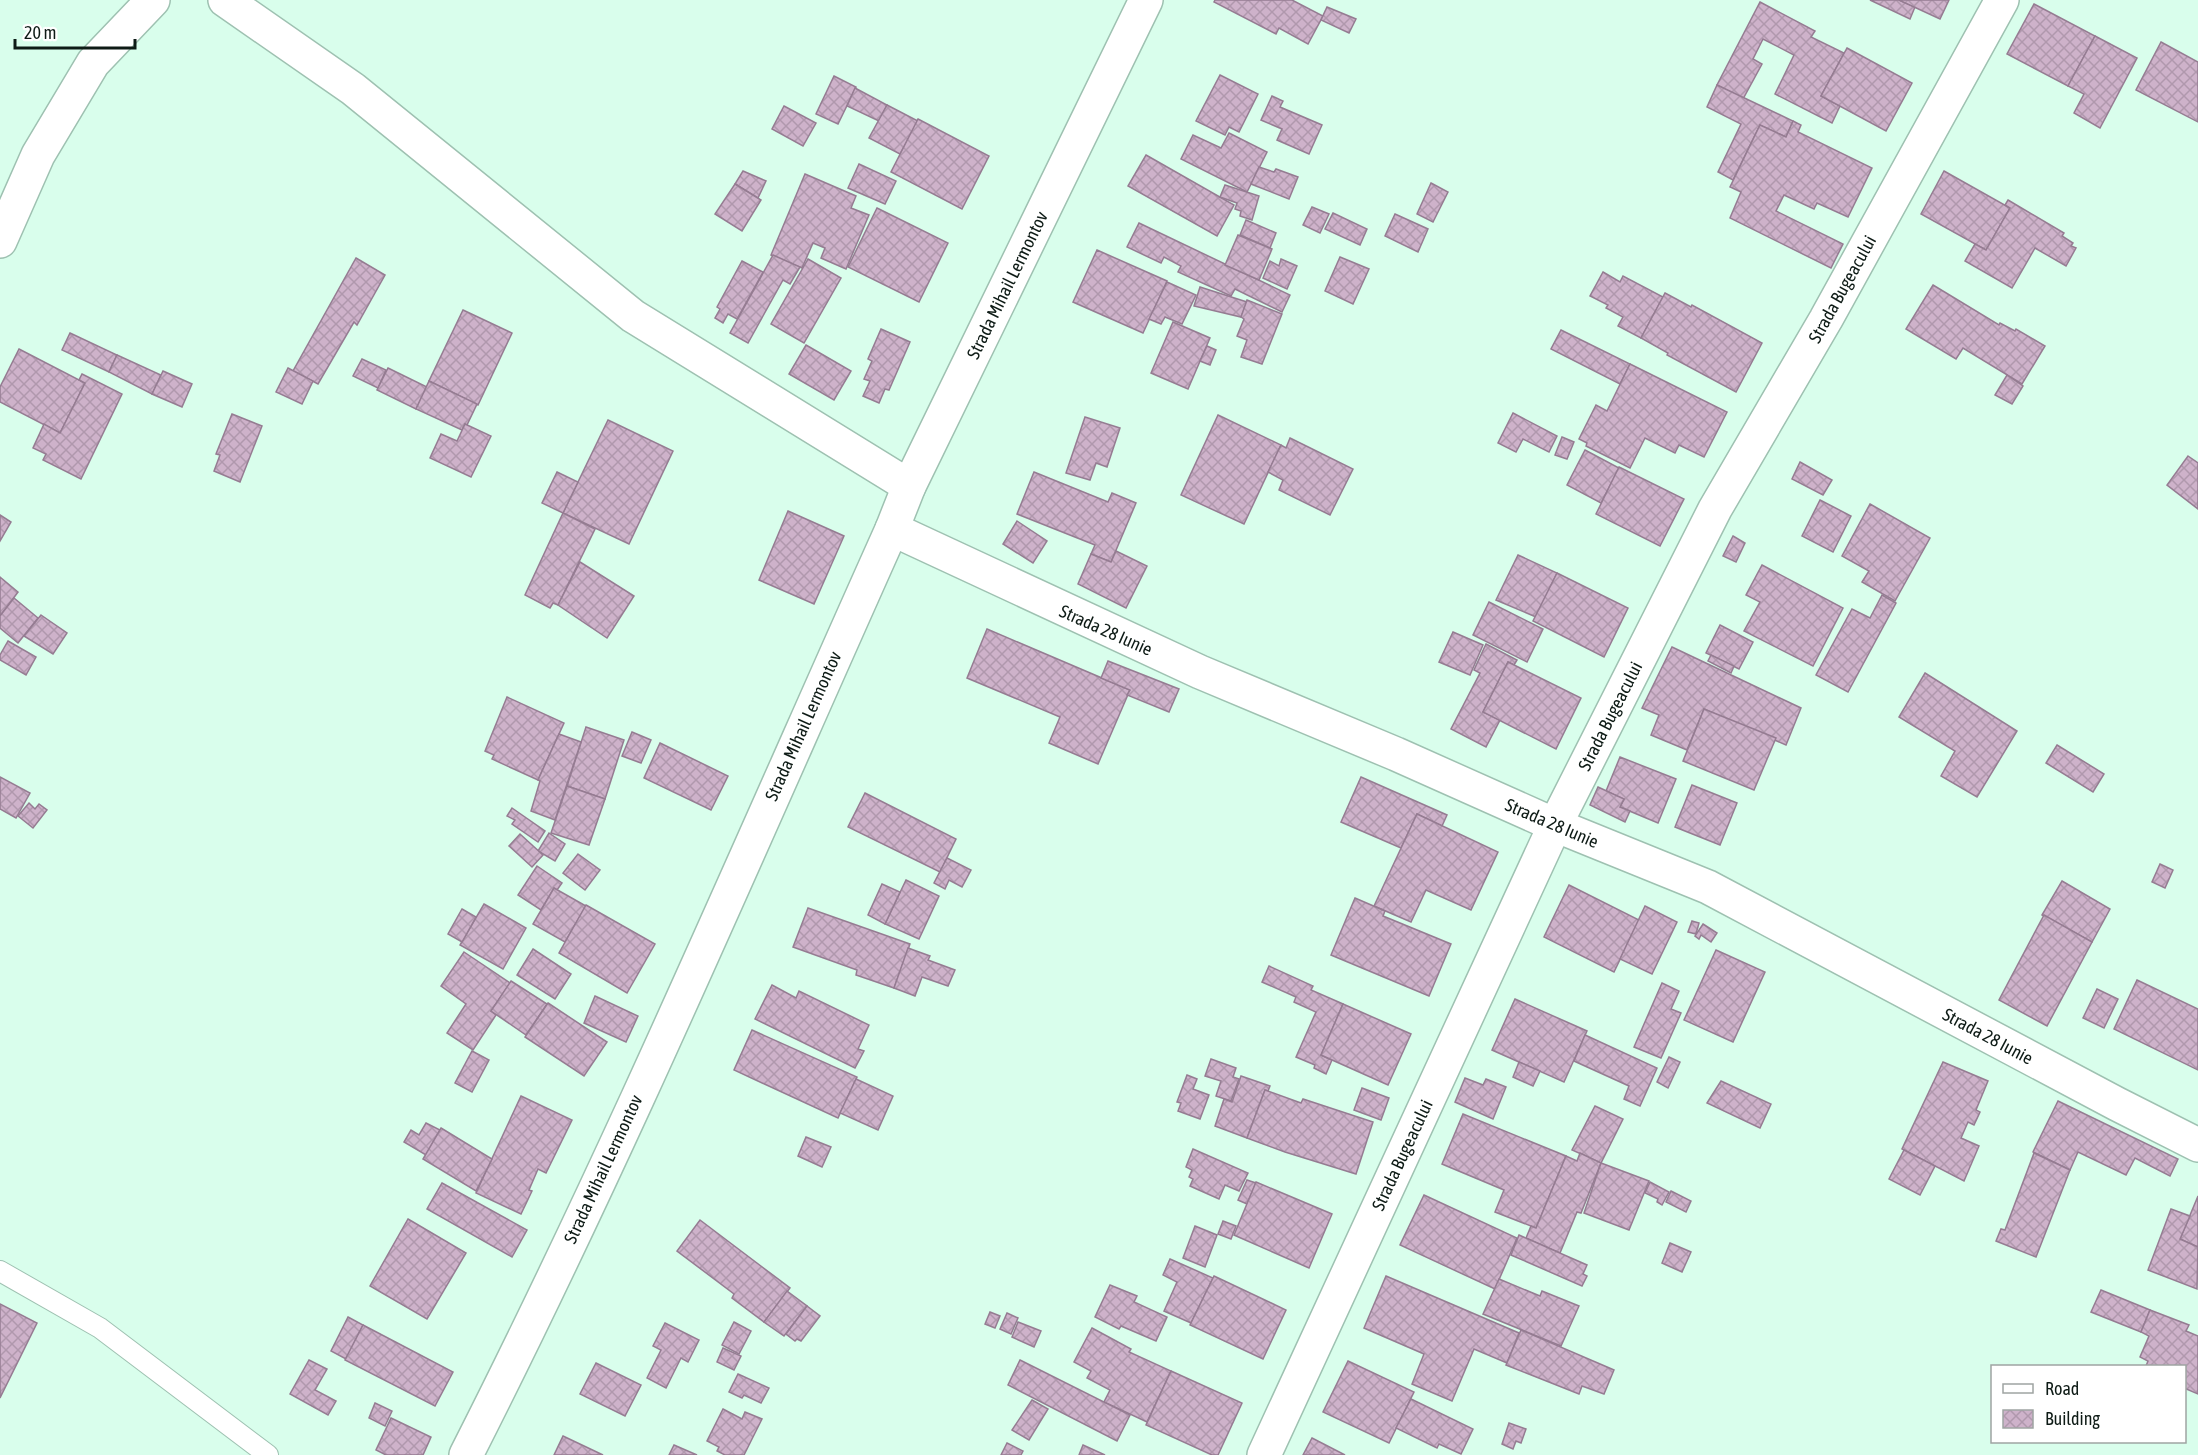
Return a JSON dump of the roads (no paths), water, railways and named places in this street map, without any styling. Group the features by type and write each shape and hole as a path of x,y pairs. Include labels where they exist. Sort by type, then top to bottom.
{"street":[{"path":"0,241 38,155 93,63 153,0"},
{"path":"225,0 353,89 633,316 909,486"},
{"name":"Strada Mihail Lermontov","path":"466,1455 526,1336 668,1029 892,529 909,486 1146,0"},
{"name":"Strada Bugeacului","path":"1264,1455 1554,825 1715,509 1826,320 2002,0"},
{"name":"Strada 28 Iunie","path":"892,529 1200,672 1396,753 1554,825 1708,887 2198,1145"}],"lane":[{"path":"0,1271 100,1328 268,1455"}]}
